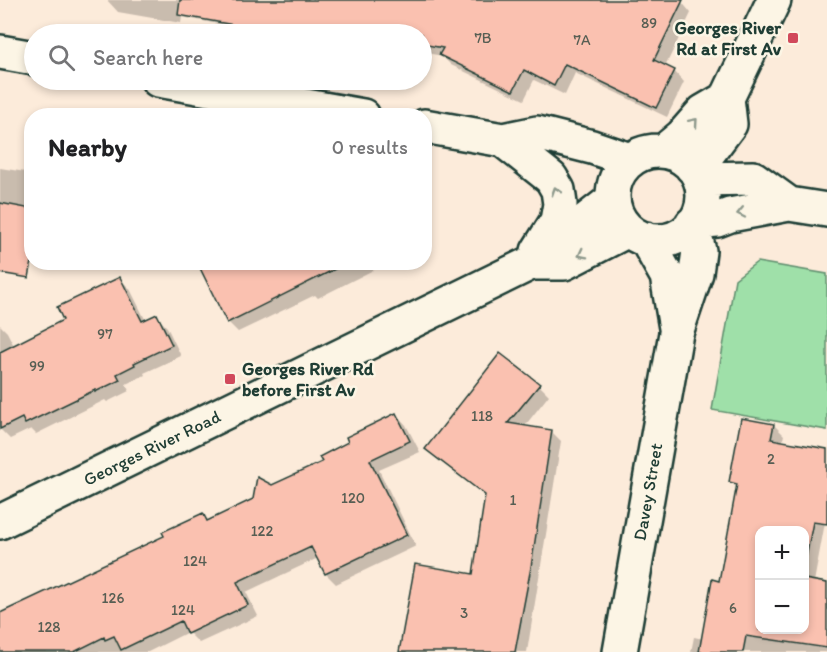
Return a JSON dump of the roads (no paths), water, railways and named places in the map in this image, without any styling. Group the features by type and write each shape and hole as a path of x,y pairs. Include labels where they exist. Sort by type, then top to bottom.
{"street":[{"path":"696,173 728,111 774,0"},
{"path":"0,52 24,56"},
{"path":"215,90 317,108"},
{"path":"664,151 682,136 703,112 728,111"},
{"path":"728,111 736,143 753,178 789,204"},
{"path":"432,127 503,140 537,133 592,147 630,160"},
{"path":"503,140 551,178 558,190 560,204 557,220 531,263"},
{"path":"664,151 684,159 696,173 703,190 702,202 693,223 685,231 666,240 637,234 620,221 612,200 614,185 620,171 630,160 640,154 664,151"},
{"path":"696,173 753,178"},
{"name":"Georges River Road","path":"0,522 531,263 612,200"},
{"path":"693,223 789,204 827,210"},
{"name":"Davey Street","path":"620,652 676,333 696,273 699,251 693,223"},
{"name":"Georges River Road","path":"531,263 564,263 637,234"},
{"name":"Davey Street","path":"637,234 667,276 676,333"}],"place":[{"name":"Georges River Rd at First Av","path":"793,38"},
{"name":"Georges River Rd before First Av","path":"230,379"}]}
